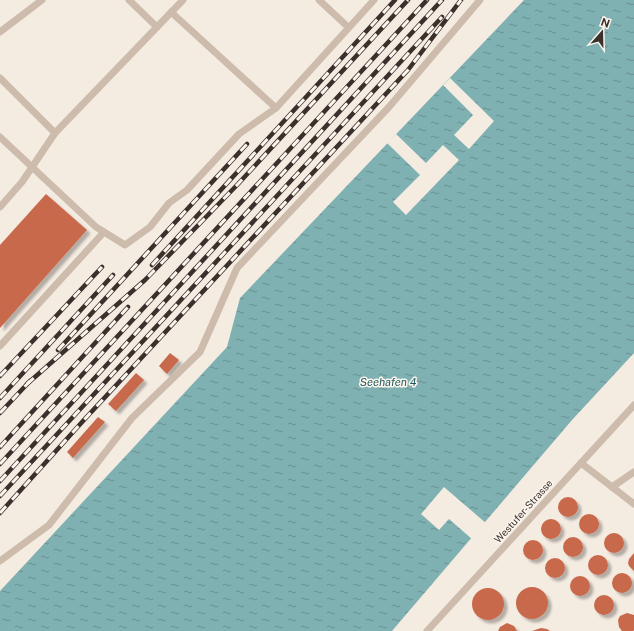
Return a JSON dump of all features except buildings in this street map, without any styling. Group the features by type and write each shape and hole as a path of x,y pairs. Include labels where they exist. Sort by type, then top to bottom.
{"lane":[{"path":"0,32 42,0"},
{"path":"129,0 157,27"},
{"path":"0,207 22,182 55,133 182,0"},
{"path":"319,0 348,27"},
{"path":"0,137 96,226 125,245 150,227 169,203 187,190 239,134 276,108 374,0"},
{"path":"0,561 49,525 132,418 200,352 237,268 390,107 480,0"},
{"path":"171,12 276,108"},
{"path":"0,78 55,133"},
{"path":"0,346 104,232"},
{"name":"Westufer-Strasse","path":"427,631 634,405"},
{"path":"581,463 634,504"},
{"path":"612,487 634,472"}],"water":[{"name":"Seehafen 4","path":"524,0 634,0 634,353 572,420 392,631 0,631 0,591 227,347 240,298"}],"pier":[{"path":"450,78 494,121 469,149 454,135 473,115 443,85"},
{"path":"396,134 426,163 443,145 459,160 406,215 393,202 420,175 387,143"},
{"path":"444,487 487,524 473,540 449,519 439,530 421,514"}],"railway":[{"path":"152,265 395,0"},
{"path":"27,384 145,280 238,184 408,0"},
{"path":"0,464 427,0"},
{"path":"0,481 442,0"},
{"path":"0,513 83,421 408,70 461,0"},
{"path":"0,496 442,17"},
{"path":"58,350 247,144"},
{"path":"0,376 102,267"},
{"path":"0,398 113,275"},
{"path":"0,447 128,307"},
{"path":"0,413 30,381"}]}
